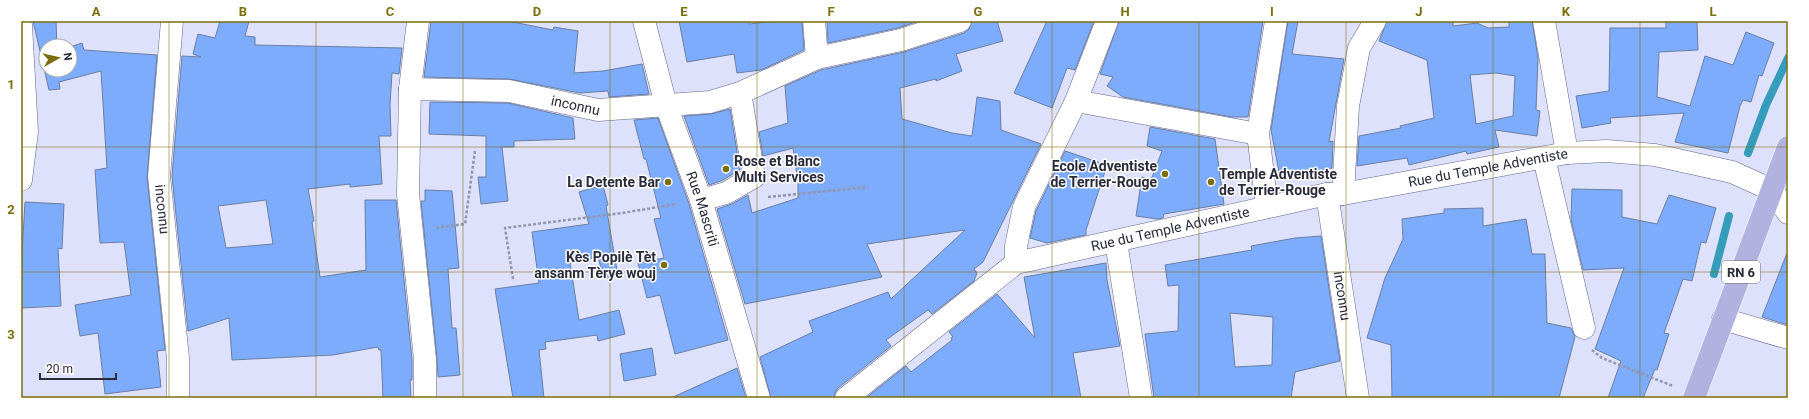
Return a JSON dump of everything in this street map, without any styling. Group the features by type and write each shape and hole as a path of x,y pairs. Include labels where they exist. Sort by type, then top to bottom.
{"main road":[{"name":"RN 6","path":"1695,396 1788,147"}],"street":[{"name":"inconnu","path":"172,21 159,176 178,358 178,398"},
{"path":"418,21 410,88 408,194 424,359 425,398"},
{"name":"Rue Mascriti","path":"644,21 666,105 701,200 759,398"},
{"path":"814,21 816,58"},
{"name":"inconnu","path":"410,88 509,91 598,110 710,102 740,93 816,58 901,40 960,21"},
{"path":"1016,263 1016,246 1024,207 1076,101 1107,21"},
{"path":"1267,207 1258,134 1276,21"},
{"name":"inconnu","path":"1358,398 1335,194 1348,106 1359,48 1374,21"},
{"path":"1544,21 1567,153"},
{"path":"21,25 24,133 21,180"},
{"path":"701,200 726,193 754,178 740,93"},
{"path":"1076,101 1258,134"},
{"name":"Rue du Temple Adventiste","path":"846,398 1016,263 1116,242 1267,207 1567,153 1607,151 1655,155 1732,172 1772,190"},
{"path":"1544,158 1584,328"},
{"path":"1772,190 1788,213"},
{"path":"1116,242 1141,398"},
{"path":"1723,319 1788,338"}],"path":[{"path":"412,231 465,224 475,151"},
{"path":"763,197 868,187"},
{"path":"513,279 505,228 622,213 701,200"},
{"path":"1584,328 1588,346 1602,358 1695,396"}],"building":[{"path":"33,21 56,21 57,38 38,38 38,43"},
{"path":"220,21 249,21 245,36 255,37 255,45 402,48 399,74 392,73 390,105 391,136 379,136 382,184 350,187 350,184 308,189 314,221 312,222 320,277 366,270 365,200 396,200 412,360 412,380 410,380 411,398 383,398 381,350 379,350 378,347 333,355 232,360 229,318 188,331 172,176 182,56 201,57 193,54 198,34 215,38","holes":["266,200 273,244 226,248 218,206"]},
{"path":"431,21 508,21 553,30 554,27 578,31 574,73 603,71 642,64 649,94 609,97 608,91 580,93 509,79 424,77"},
{"path":"679,21 749,21 749,24 776,21 802,21 804,50 761,70 737,73 734,54 687,62"},
{"path":"827,21 919,21 898,28 828,43"},
{"path":"972,21 997,21 1003,41 956,54 962,71 936,81 936,79 900,88 902,119 952,133 972,136 977,97 1000,101 1001,130 1041,144 983,262 974,269 977,273 974,281 932,314 928,310 886,340 891,346 838,388 834,398 771,398 760,357 813,332 809,321 888,292 891,299 965,230 867,244 882,277 745,304 717,209 732,204 748,195 752,213 798,198 798,182 793,148 763,156 759,132 788,123 785,86 821,70 904,52 964,33 969,29"},
{"path":"1047,21 1094,21 1075,70 1067,68 1052,108 1014,93"},
{"path":"1119,21 1263,21 1248,117 1232,117 1123,97 1107,86 1113,77 1100,74"},
{"path":"1288,21 1298,21 1292,54 1344,59 1329,142 1333,141 1332,168 1311,173 1310,170 1280,177 1271,130"},
{"path":"1387,21 1453,21 1453,26 1477,23 1488,28 1509,27 1509,21 1532,21 1538,58 1536,110 1540,111 1537,136 1495,130 1499,147 1467,154 1466,151 1409,165 1407,158 1357,166 1359,136 1401,128 1400,126 1434,118 1427,60 1379,41","holes":["1496,73 1515,76 1513,116 1476,124 1470,75"]},
{"path":"1666,21 1697,21 1698,50 1659,52 1657,97 1690,106 1705,56 1733,65 1746,32 1774,43 1762,76 1759,75 1751,102 1743,100 1740,106 1728,153 1675,142 1684,113 1610,118 1611,123 1582,128 1576,96 1609,91 1610,28 1666,28"},
{"path":"82,43 84,50 157,55 147,177 165,350 157,351 161,387 105,394 98,333 80,336 75,305 131,295 124,242 100,243 95,170 107,168 101,71 78,77 78,44"},
{"path":"46,78 74,78 59,82 60,89 49,90"},
{"path":"430,102 508,103 573,118 575,139 514,141 514,147 502,147 508,201 481,204 478,177 486,177 486,136 429,134"},
{"path":"730,109 740,170 721,181 709,185 684,116 711,114"},
{"path":"658,118 689,204 728,340 675,354 660,295 647,298 638,263 664,258 654,219 661,218 646,159 644,159 634,120"},
{"path":"1150,127 1215,139 1224,204 1164,214 1163,218 1157,219 1136,216 1142,177 1151,180 1162,151 1147,146"},
{"path":"1065,151 1107,165 1086,230 1086,235 1047,243 1030,238 1036,211"},
{"path":"603,185 608,205 606,206 618,276 604,279 598,257 570,263 579,320 619,310 625,334 598,341 597,335 545,342 546,349 539,350 544,398 513,398 495,289 539,283 532,232 589,224 579,192"},
{"path":"1572,189 1622,190 1622,217 1657,224 1669,195 1716,208 1706,243 1701,242 1692,281 1683,279 1664,333 1669,334 1657,370 1655,369 1643,398 1608,398 1621,361 1595,349 1624,268 1583,270 1571,219"},
{"path":"425,190 452,191 459,268 448,269 452,328 456,328 460,375 438,377 421,201 425,201"},
{"path":"25,202 64,204 62,249 58,248 61,306 21,308 21,271"},
{"path":"1483,208 1483,226 1526,219 1532,254 1545,254 1547,323 1571,328 1575,337 1559,398 1392,398 1391,345 1367,338 1385,278 1403,239 1402,219 1444,213 1444,209"},
{"path":"1321,236 1340,361 1295,372 1291,398 1154,398 1145,334 1178,331 1179,285 1168,286 1165,265 1252,250 1251,246 1295,238","holes":["1230,313 1273,317 1272,365 1235,367"]},
{"path":"1787,253 1788,254 1788,325 1762,317"},
{"path":"1106,263 1107,280 1120,346 1073,353 1081,398 866,398 906,366 911,372 952,340 951,338 953,337 949,332 997,294 1035,338 1024,277"},
{"path":"652,348 656,375 624,381 620,354"},
{"path":"737,368 746,398 671,398"}],"waterway":[{"path":"1748,153 1766,105 1788,58"},
{"path":"1714,274 1729,216"}],"place":[{"name":"Rose et Blanc Multi Services","path":"726,169"},
{"name":"Ecole Adventiste de Terrier-Rouge","path":"1165,174"},
{"name":"La Detente Bar","path":"668,182"},
{"name":"Temple Adventiste de Terrier-Rouge","path":"1211,182"},
{"name":"Kès Popilè Tèt ansanm Tèrye wouj","path":"664,265"}]}
